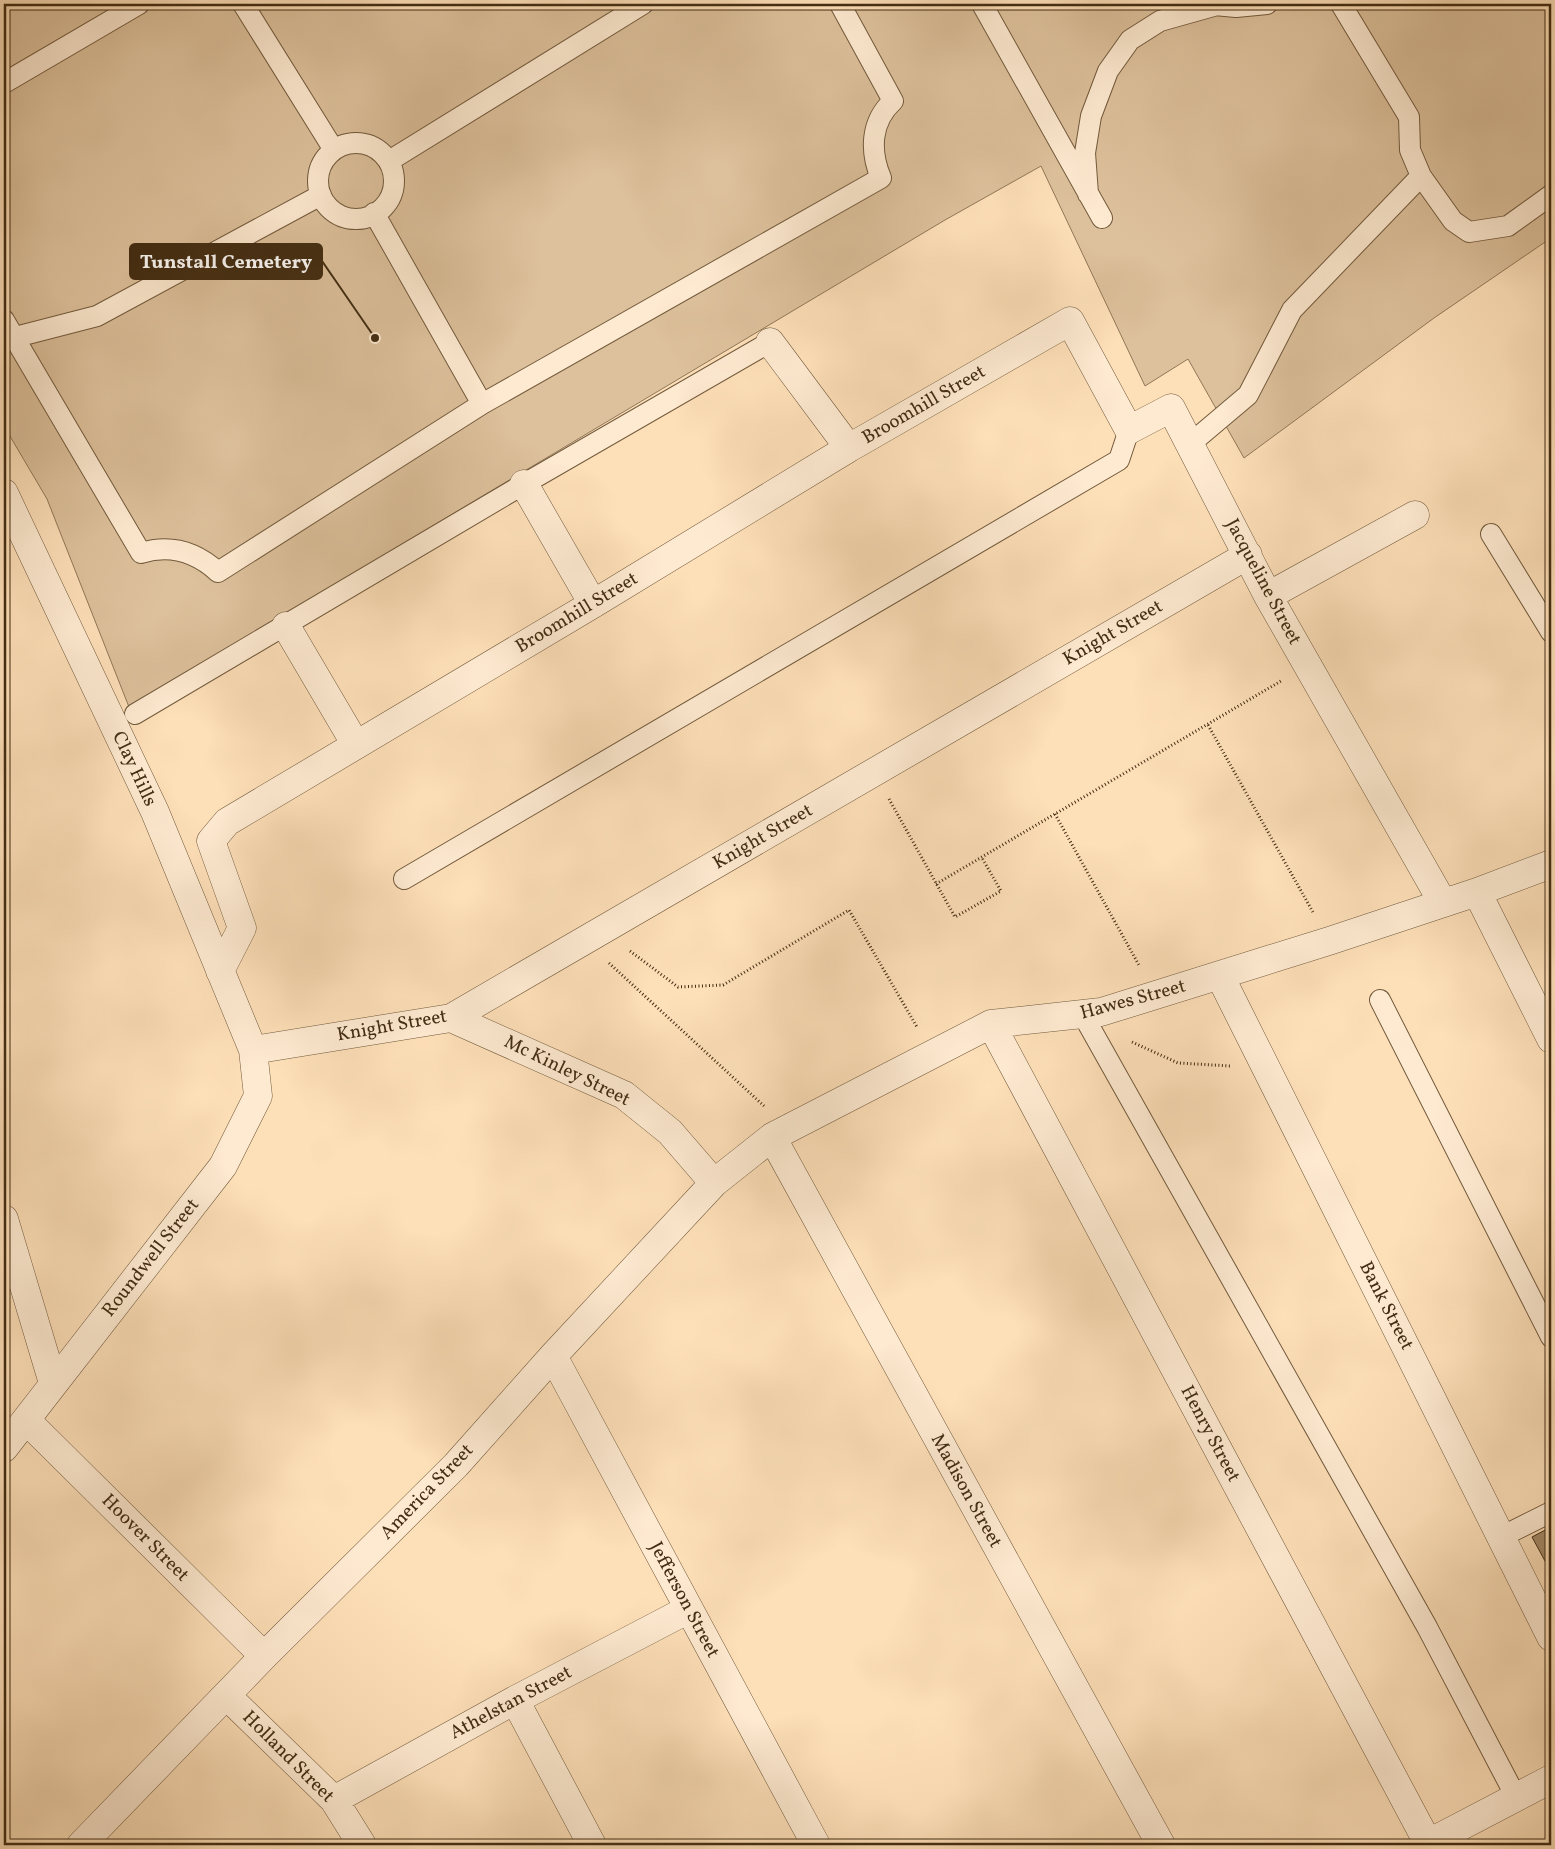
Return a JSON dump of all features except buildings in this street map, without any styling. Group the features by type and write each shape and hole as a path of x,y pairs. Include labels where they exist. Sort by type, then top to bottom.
{"street":[{"name":"Broomhill Street","path":"220,971 242,928 211,841 227,822 593,604 849,448 1070,321 1129,430"},
{"path":"770,342 849,448"},
{"name":"Jacqueline Street","path":"1129,430 1171,408 1268,596 1443,903"},
{"path":"524,484 593,604"},
{"name":"Clay Hills","path":"4,493 155,812 253,1050"},
{"path":"1268,596 1414,515"},
{"name":"Knight Street","path":"253,1050 451,1018 1248,555"},
{"path":"286,626 356,745"},
{"name":"Hawes Street","path":"780,1132 991,1024 1088,1014 1156,996 1329,942 1477,892 1551,864"},
{"path":"1477,892 1551,1038"},
{"name":"Bank Street","path":"1220,976 1551,1637"},
{"name":"Mc Kinley Street","path":"451,1018 574,1071 624,1095 670,1132 714,1183"},
{"name":"Henry Street","path":"991,1024 1427,1844"},
{"name":"Roundwell Street","path":"4,1448 223,1166 258,1096 253,1050"},
{"name":"America Street","path":"80,1845 264,1656 456,1464 553,1356 714,1183 780,1132"},
{"name":"Madison Street","path":"780,1132 1161,1845"},
{"path":"4,1219 53,1383"},
{"name":"Jefferson Street","path":"553,1356 814,1845"},
{"name":"Hoover Street","path":"26,1420 264,1656"},
{"name":"Athelstan Street","path":"334,1800 515,1700 689,1609"},
{"name":"Holland Street","path":"227,1696 334,1800 362,1845"},
{"path":"515,1700 592,1845"},
{"path":"1427,1844 1551,1779"}],"lane":[{"path":"4,84 139,4"},
{"path":"243,4 334,150"},
{"path":"389,161 643,4"},
{"path":"4,320 9,339 141,553 157,548 184,551 204,559 218,572 482,404 881,178 874,162 873,146 877,124 883,110 893,101 840,4"},
{"path":"982,4 1102,218"},
{"path":"1088,194 1084,153 1091,116 1108,71 1130,40 1160,21 1209,5 1236,7 1267,4"},
{"path":"1341,4 1409,117 1410,150 1421,176 1453,221 1469,232 1508,226 1551,195"},
{"path":"356,142 369,145 380,151 389,161 394,176 393,189 389,201 365,218 352,218 339,214 328,206 321,195 318,184 320,171 325,159 334,150 346,144 356,142"},
{"path":"1190,444 1248,395 1292,310 1421,176"},
{"path":"9,339 97,316 321,195"},
{"path":"374,213 482,404"},
{"path":"135,714 524,484 770,342"},
{"path":"404,879 1119,460 1129,430"},
{"path":"1491,534 1551,632"},
{"path":"1380,1000 1551,1338"},
{"path":"1088,1014 1427,1627 1516,1797"},
{"path":"1501,1537 1551,1512"}],"path":[{"path":"936,884 1308,666"},
{"path":"1208,725 1329,942"},
{"path":"874,772 954,917 1001,891 982,858"},
{"path":"1055,814 1156,996"},
{"path":"593,935 678,987 723,985 849,910 933,1054"},
{"path":"593,935 780,1132"},
{"path":"1088,1014 1127,1040 1178,1063 1217,1067 1264,1064"}],"shaded area":[{"path":"4,4 1551,4 1551,238 1434,318 1244,458 1188,359 1145,386 1041,166 945,220 129,707 47,499 4,426"}],"place":[{"name":"Tunstall Cemetery","path":"375,338"}]}
